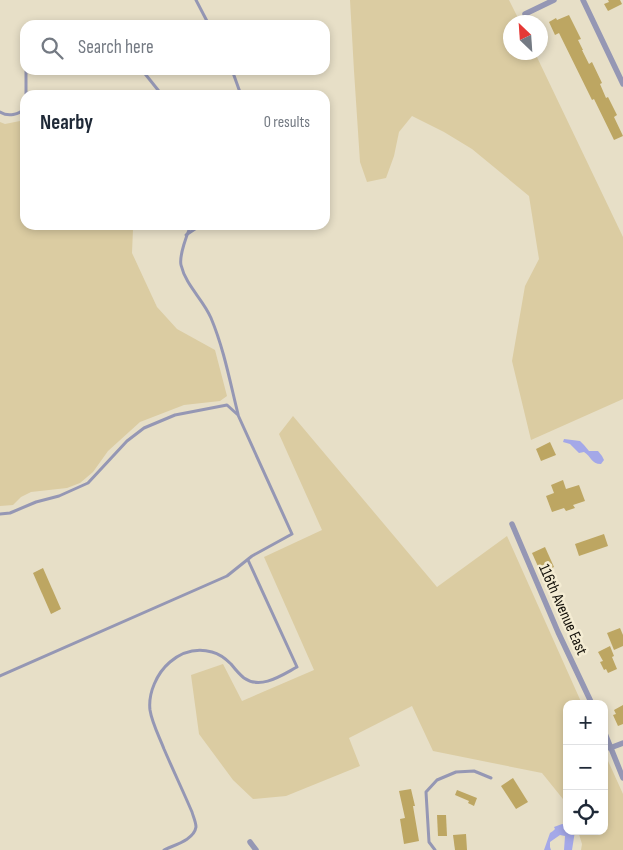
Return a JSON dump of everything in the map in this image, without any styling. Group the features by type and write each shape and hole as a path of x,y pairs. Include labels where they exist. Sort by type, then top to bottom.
{"street":[{"path":"525,14 554,0"},
{"path":"582,0 623,84"},
{"name":"116th Avenue East","path":"512,524 558,632 590,700"},
{"path":"608,742 623,778"},
{"path":"610,748 623,743"},
{"path":"250,842 256,850"}],"lane":[{"path":"196,0 206,20"},
{"path":"26,75 26,90"},
{"path":"146,75 158,90"},
{"path":"234,75 239,90"},
{"path":"0,112 10,115 20,113"},
{"path":"0,676 228,576 248,560 292,534 238,415 219,339 210,316 187,282 181,263 188,230"},
{"path":"186,235 194,230"},
{"path":"0,514 10,513 36,502 59,496 88,483 127,441 144,428 175,415 227,405 238,415"},
{"path":"164,850 190,837 196,828 192,812 152,718 150,699 152,690 162,670 177,656 201,650 215,652 222,656 244,678 256,683 269,681 297,667 248,560"},
{"path":"435,850 429,842 426,792 437,780 456,772 474,770 491,778"}],"shaded area":[{"path":"350,0 509,0 516,15 503,15 503,60 538,60 623,237 623,399 531,440 512,361 525,286 539,259 529,196 472,149 412,116 399,132 394,156 386,178 367,182 360,162"},
{"path":"20,121 20,230 133,230 132,253 157,307 177,329 215,350 227,396 220,401 184,405 140,422 108,451 93,472 80,483 67,488 31,492 21,497 13,505 0,506 0,122 5,124"},
{"path":"293,416 437,587 507,536 580,700 563,700 563,799 542,773 433,751 412,706 349,738 360,766 286,796 253,799 233,780 199,734 191,675 223,664 242,701 314,670 264,557 322,530 279,434"},
{"path":"608,761 623,794 623,850 581,850 582,844 579,835 608,835"}],"water":[{"path":"564,439 580,441 589,451 598,451 604,460 601,464 595,463 584,452 579,453 570,444 563,442"},
{"path":"563,824 563,835 574,835 572,850 564,850 565,836 560,835 550,842 551,850 544,850 550,833 555,829 554,827"}],"building":[{"path":"608,0 620,0 622,4 608,11 604,4 609,2"},
{"path":"569,15 581,39 578,40 582,50 589,64 592,62 602,83 600,84 606,98 608,97 617,115 614,117 623,136 614,140 559,33 555,35 549,22"},
{"path":"550,442 556,455 541,461 536,449"},
{"path":"563,480 566,489 579,485 585,501 573,505 575,508 566,511 564,508 552,512 546,496 554,493 551,485"},
{"path":"604,534 608,546 579,556 575,544"},
{"path":"545,547 554,567 541,573 532,553"},
{"path":"43,568 61,609 51,614 33,573"},
{"path":"620,628 623,635 623,646 614,650 607,633"},
{"path":"610,646 617,669 608,673 600,662 603,661 598,652"},
{"path":"623,705 623,724 618,726 613,715 616,714 614,710"},
{"path":"513,778 528,802 516,809 501,786"},
{"path":"411,789 419,841 404,844 400,819 405,818 399,791"},
{"path":"457,790 477,798 474,806 468,803 469,801 455,795"},
{"path":"437,815 446,815 447,836 438,836"},
{"path":"466,834 467,850 455,850 453,835"}]}
